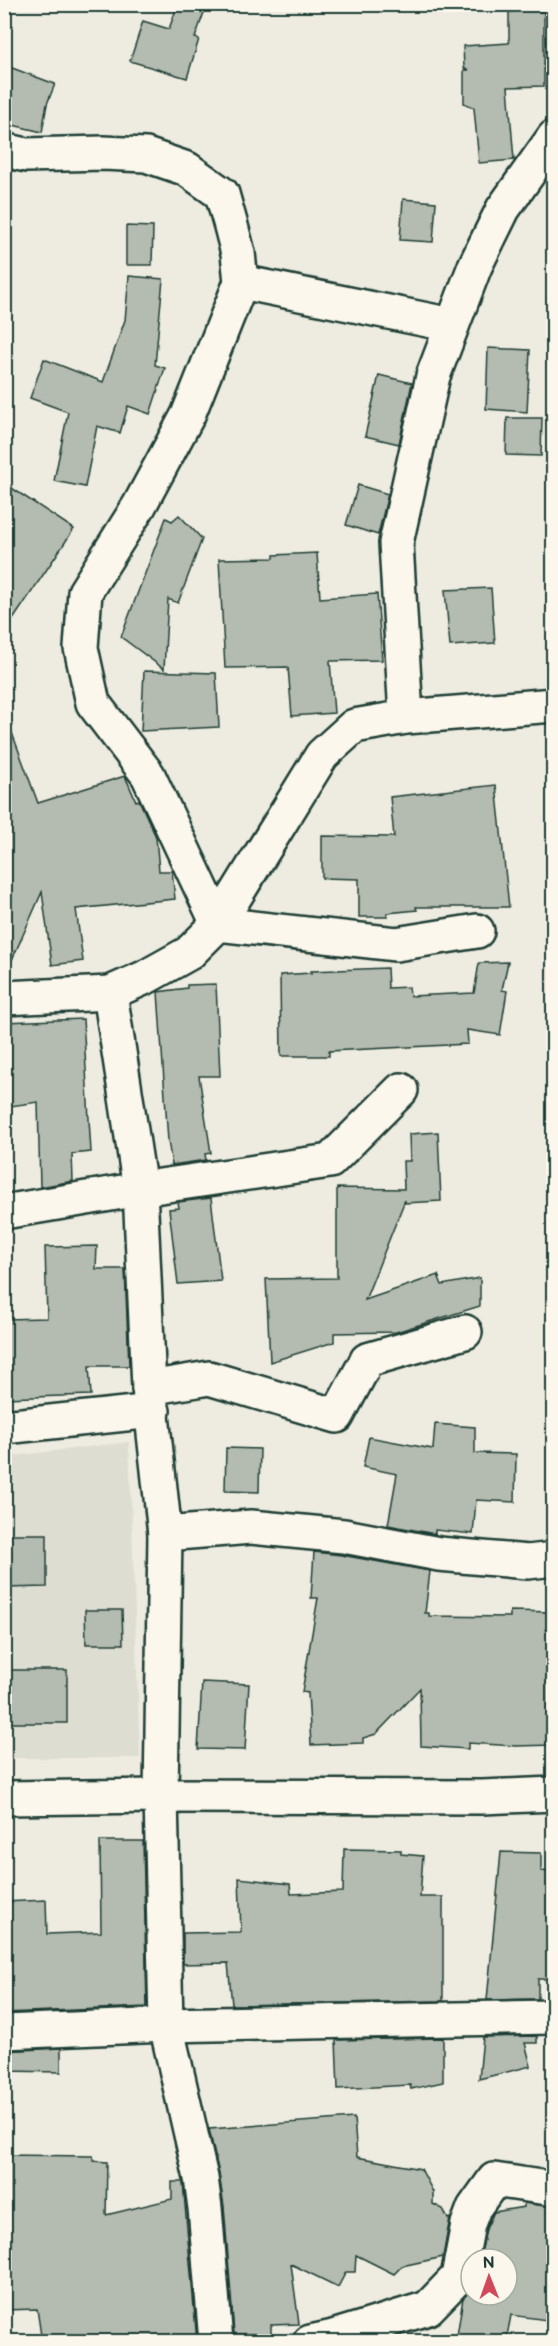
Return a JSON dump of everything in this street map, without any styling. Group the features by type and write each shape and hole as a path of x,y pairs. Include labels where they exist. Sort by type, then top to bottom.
{"street":[{"path":"406,717 396,543 433,376 475,266 503,209 554,137"},
{"path":"4,150 26,155 103,153 146,155 187,169 222,194 238,253 241,282 188,414 139,506 85,592 81,648 93,703 148,775 218,924"},
{"path":"241,282 452,325"},
{"path":"4,998 110,993 146,977 189,953 218,924 322,755 354,726 406,717 554,705"},
{"path":"218,924 396,944 477,931"},
{"path":"110,993 140,1189 151,1400 165,1534 161,1796 166,2025 201,2178 216,2342"},
{"path":"4,1212 330,1161 401,1090"},
{"path":"4,1427 151,1400 209,1378 337,1416 367,1360 465,1332"},
{"path":"165,1534 251,1527 344,1536 439,1554 528,1562 554,1559"},
{"path":"4,1798 482,1797 554,1794"},
{"path":"4,2032 166,2025 554,2017"},
{"path":"310,2342 428,2308 458,2277 468,2224 474,2208 494,2180 554,2188"}],"shaded area":[{"path":"129,1442 140,1758 5,1758 4,1457"}],"building":[{"path":"178,4 207,4 195,38 199,39 187,78 130,61 143,21 169,29"},
{"path":"512,4 540,4 540,12 544,12 544,86 508,87 514,160 479,163 474,108 464,103 464,70 469,70 464,68 463,46 509,43 509,12 512,12"},
{"path":"4,65 55,84 47,104 42,132 4,123"},
{"path":"403,199 436,202 433,242 400,240"},
{"path":"126,226 153,227 152,265 126,265"},
{"path":"129,276 163,279 155,365 165,368 150,414 128,406 120,433 97,426 85,487 54,481 68,412 30,398 44,359 103,382 125,320"},
{"path":"488,348 530,350 527,412 486,409"},
{"path":"379,375 412,383 399,444 365,436"},
{"path":"507,418 542,418 541,456 506,455"},
{"path":"4,483 74,529 4,633"},
{"path":"358,485 388,494 378,535 346,525"},
{"path":"179,515 202,539 178,603 168,599 164,669 121,637 166,518 172,521"},
{"path":"317,553 320,598 377,594 382,660 330,661 334,713 292,716 288,667 225,668 219,559 274,558 274,555"},
{"path":"491,588 495,643 450,646 445,590"},
{"path":"144,671 216,673 219,727 141,731"},
{"path":"8,722 38,803 125,776 156,837 159,871 172,871 175,899 76,909 83,961 52,965 42,892 4,978 4,723"},
{"path":"496,785 509,907 416,907 417,910 387,913 387,917 359,917 359,879 322,878 322,836 394,837 390,797"},
{"path":"508,962 502,990 507,991 500,1035 467,1030 468,1044 329,1051 329,1056 281,1056 280,975 311,973 311,971 387,968 388,988 409,987 410,996 474,993 479,963"},
{"path":"216,984 220,1076 199,1076 211,1153 205,1154 206,1160 172,1165 168,1141 158,992 187,988 187,985"},
{"path":"83,1019 91,1152 72,1154 73,1181 40,1187 38,1102 4,1107 4,1022"},
{"path":"438,1132 441,1201 405,1203 405,1200 365,1300 438,1275 442,1285 480,1278 480,1306 396,1332 334,1333 334,1342 270,1362 266,1279 337,1278 337,1188 404,1189 403,1161 410,1161 409,1134"},
{"path":"211,1198 221,1281 178,1284 169,1209 179,1208 178,1202"},
{"path":"97,1246 96,1269 125,1269 129,1366 89,1366 91,1395 4,1398 4,1319 47,1318 45,1247"},
{"path":"435,1424 475,1427 475,1453 516,1454 515,1502 476,1500 473,1534 435,1530 435,1534 388,1525 397,1474 363,1467 369,1437 433,1449"},
{"path":"226,1448 260,1449 259,1492 225,1491"},
{"path":"4,1534 47,1534 47,1587 4,1588"},
{"path":"314,1552 430,1571 425,1613 429,1613 429,1616 510,1617 510,1611 554,1612 554,1745 516,1746 468,1743 468,1749 421,1746 420,1688 376,1734 363,1738 363,1743 311,1745 308,1693 302,1692 318,1598 311,1598"},
{"path":"85,1610 122,1610 123,1644 86,1644"},
{"path":"4,1670 67,1670 67,1723 4,1723"},
{"path":"202,1682 249,1684 245,1750 198,1749"},
{"path":"100,1841 143,1841 147,2007 4,2013 4,1902 46,1900 47,1934 101,1932"},
{"path":"344,1849 401,1850 401,1854 423,1856 420,1897 443,1897 443,2001 232,2005 228,1963 183,1964 183,1933 241,1932 239,1878 290,1884 291,1894 343,1892"},
{"path":"501,1852 541,1853 541,1871 554,1872 554,1979 538,1979 538,1999 487,2000"},
{"path":"537,2036 537,2043 525,2043 531,2066 479,2079 483,2037"},
{"path":"443,2038 443,2082 411,2089 410,2085 338,2089 336,2040"},
{"path":"61,2048 61,2072 4,2071 4,2051"},
{"path":"354,2118 357,2157 421,2169 433,2192 433,2204 443,2209 448,2219 450,2218 443,2257 402,2266 394,2274 356,2255 355,2272 346,2272 338,2287 291,2264 299,2324 271,2325 271,2334 234,2334 224,2206 209,2129"},
{"path":"4,2155 93,2156 93,2161 107,2162 106,2215 172,2199 172,2182 183,2182 197,2342 42,2342 37,2309 4,2310"},
{"path":"524,2203 554,2207 554,2321 511,2315 506,2342 456,2342 462,2307 519,2307 519,2247 482,2247 486,2229 494,2212 524,2207"}]}
